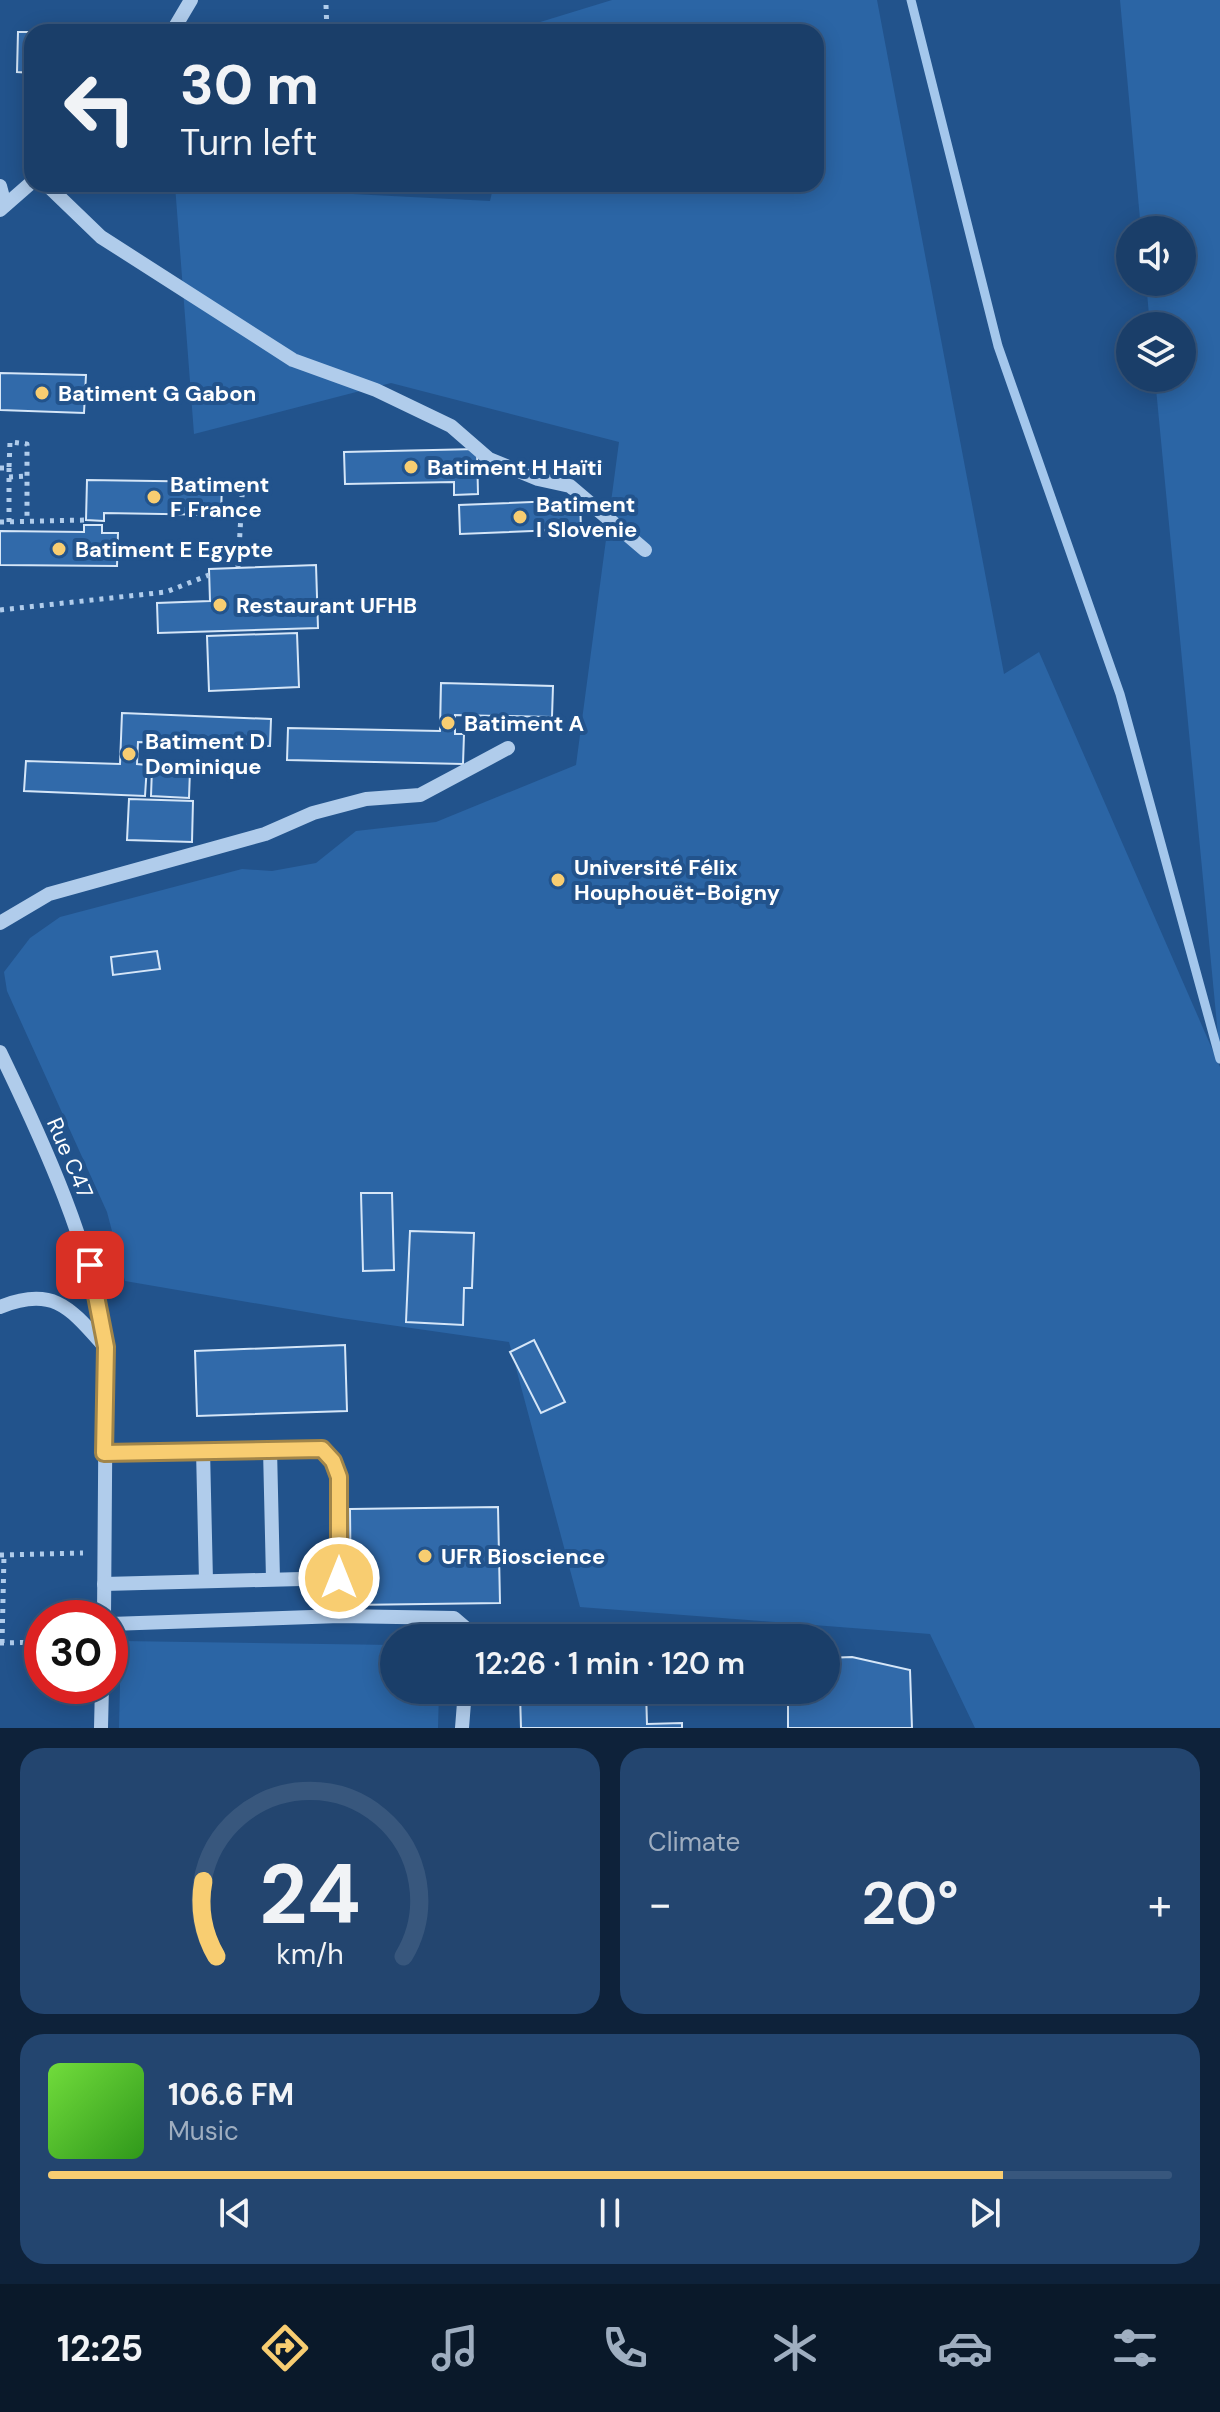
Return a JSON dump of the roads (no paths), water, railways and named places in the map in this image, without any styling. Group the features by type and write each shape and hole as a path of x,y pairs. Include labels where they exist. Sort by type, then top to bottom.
{"street":[{"path":"177,24 191,0"},
{"path":"0,186 2,208"},
{"path":"2,208 24,189"},
{"path":"54,192 101,237 293,360 376,390 451,426 489,459 538,479 570,486 645,550"},
{"path":"0,923 49,894 265,834 313,813 366,799 420,795 508,748"},
{"name":"Rue C47","path":"0,1052 90,1265 106,1347 104,1600"},
{"path":"0,1307 20,1299 47,1297 71,1309 106,1347"},
{"path":"270,1449 273,1579"},
{"path":"104,1453 322,1449 333,1461 339,1477 340,1616"},
{"path":"203,1450 206,1581"},
{"path":"104,1584 339,1578"},
{"path":"128,1623 340,1616 454,1618 461,1624"},
{"path":"101,1728 102,1704"},
{"path":"462,1728 464,1704"}],"waterway":[{"path":"911,0 998,346 1120,694 1220,1059"}],"place":[{"name":"Batiment G Gabon","path":"42,393"},
{"name":"Batiment H Haïti","path":"411,467"},
{"name":"Batiment F France","path":"154,497"},
{"name":"Batiment I Slovenie","path":"520,517"},
{"name":"Batiment E Egypte","path":"59,549"},
{"name":"Restaurant UFHB","path":"220,605"},
{"name":"Batiment A","path":"448,723"},
{"name":"Batiment D Dominique","path":"129,754"},
{"name":"Université Félix Houphouët-Boigny","path":"558,880"},
{"name":"UFR Bioscience","path":"425,1556"}]}
